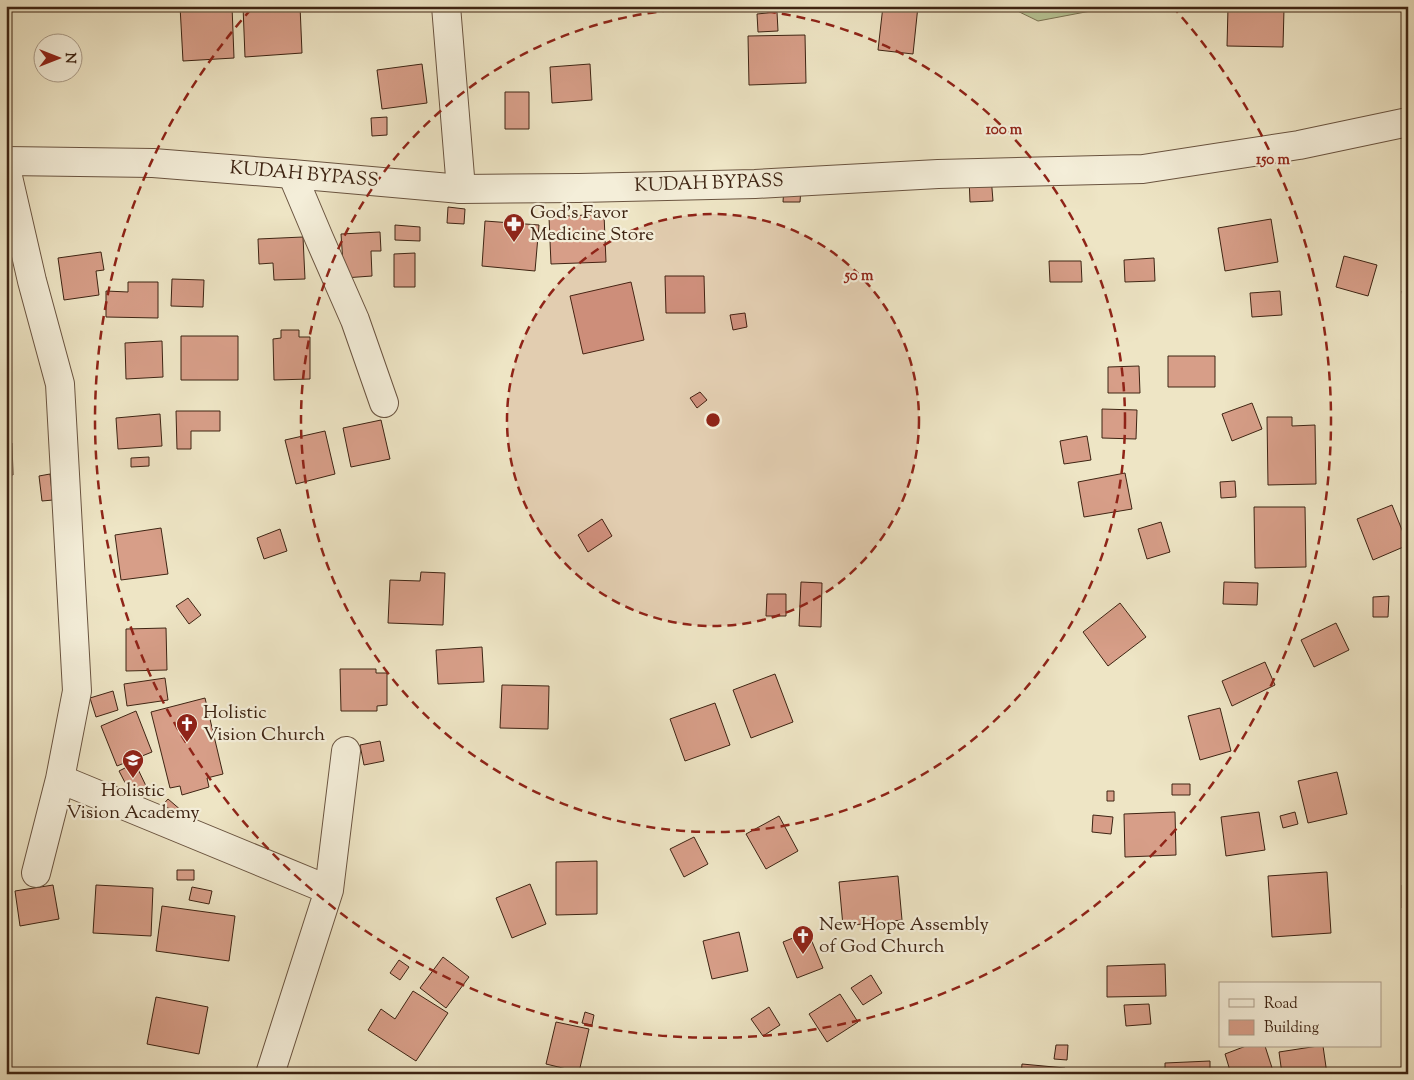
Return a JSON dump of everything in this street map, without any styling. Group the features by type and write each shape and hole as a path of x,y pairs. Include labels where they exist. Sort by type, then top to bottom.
{"street":[{"path":"446,6 461,189"},
{"name":"KUDAH BYPASS","path":"6,161 153,163 461,189 756,184 938,174 1143,169 1299,145 1408,122"},
{"path":"6,168 32,281 60,384 77,691 60,779 36,873"},
{"path":"292,174 355,320 384,403"},
{"path":"270,1074 329,890 346,751"},
{"path":"60,779 329,890"}],"green space":[{"path":"559,6 713,6 704,10 580,11"},
{"path":"1007,6 1117,6 1038,21"}],"building":[{"path":"180,6 232,6 234,58 183,61"},
{"path":"243,6 300,6 302,53 245,57"},
{"path":"883,6 918,6 913,54 878,50"},
{"path":"1228,8 1284,9 1283,47 1227,46"},
{"path":"777,12 778,31 758,32 757,14"},
{"path":"805,35 806,83 749,85 748,36"},
{"path":"422,64 427,103 382,109 377,70"},
{"path":"590,64 592,100 552,103 550,67"},
{"path":"505,92 529,92 529,129 505,129"},
{"path":"387,117 387,135 372,136 371,118"},
{"path":"991,176 993,201 970,202 969,177"},
{"path":"784,187 801,188 800,202 783,202"},
{"path":"448,207 465,209 464,224 447,223"},
{"path":"604,214 606,262 551,264 549,217"},
{"path":"1271,219 1278,262 1225,271 1218,228"},
{"path":"485,221 539,225 535,271 482,266"},
{"path":"395,225 420,227 420,241 395,240"},
{"path":"380,232 381,251 371,251 372,276 344,278 341,234"},
{"path":"303,237 305,279 274,280 273,263 259,264 258,239"},
{"path":"101,252 104,270 96,271 99,295 64,300 58,258"},
{"path":"415,253 415,287 394,287 394,254"},
{"path":"1344,256 1377,265 1368,296 1336,287"},
{"path":"1154,258 1155,281 1125,282 1124,260"},
{"path":"1049,261 1081,261 1082,282 1050,282"},
{"path":"665,276 704,276 705,313 666,313"},
{"path":"172,279 204,280 203,307 171,306"},
{"path":"128,282 158,282 158,318 106,317 106,291 128,292"},
{"path":"631,282 644,340 583,354 570,296"},
{"path":"1408,290 1408,326 1407,326 1402,291"},
{"path":"1280,291 1282,315 1252,317 1250,293"},
{"path":"745,313 747,327 733,330 730,315"},
{"path":"281,330 299,330 299,337 310,337 310,379 274,380 273,339 281,338"},
{"path":"181,336 238,336 238,380 181,380"},
{"path":"162,341 163,377 126,379 125,343"},
{"path":"1168,356 1215,356 1215,387 1168,387"},
{"path":"1139,366 1140,393 1108,393 1108,367"},
{"path":"700,392 707,400 697,408 690,398"},
{"path":"1252,403 1262,429 1232,441 1222,414"},
{"path":"1102,409 1137,410 1136,439 1102,438"},
{"path":"176,411 220,411 220,431 191,431 191,449 177,449"},
{"path":"160,414 162,446 118,449 116,418"},
{"path":"1267,417 1292,417 1292,426 1315,425 1316,484 1268,485"},
{"path":"381,420 390,459 351,467 343,428"},
{"path":"325,431 335,474 296,484 285,440"},
{"path":"1087,436 1091,460 1064,464 1060,441"},
{"path":"6,443 12,443 13,475 6,475"},
{"path":"149,457 149,466 131,467 131,458"},
{"path":"1125,473 1132,509 1084,517 1078,482"},
{"path":"50,474 53,500 42,501 39,476"},
{"path":"1235,481 1236,497 1221,498 1220,482"},
{"path":"1392,505 1408,545 1373,560 1357,519"},
{"path":"1254,507 1305,507 1306,567 1255,568"},
{"path":"602,519 612,536 588,552 578,535"},
{"path":"1161,522 1170,552 1147,559 1138,529"},
{"path":"161,528 168,574 121,580 115,535"},
{"path":"280,529 287,551 264,559 257,538"},
{"path":"421,572 445,573 443,625 388,623 390,580 420,581"},
{"path":"801,582 822,583 821,627 799,626"},
{"path":"1224,582 1258,583 1257,605 1223,604"},
{"path":"767,594 786,594 786,616 766,616"},
{"path":"1389,596 1388,617 1373,617 1373,597"},
{"path":"188,598 201,615 189,624 176,606"},
{"path":"1120,603 1146,637 1108,666 1083,632"},
{"path":"1336,623 1349,650 1314,667 1301,640"},
{"path":"166,628 167,670 126,671 126,629"},
{"path":"482,647 484,682 438,684 436,650"},
{"path":"1265,662 1275,685 1232,706 1222,681"},
{"path":"340,669 376,669 376,673 387,673 387,705 377,706 377,711 341,711"},
{"path":"775,674 793,722 751,738 733,690"},
{"path":"165,678 168,700 127,706 124,684"},
{"path":"502,685 549,686 548,729 500,728"},
{"path":"113,691 118,710 96,717 90,698"},
{"name":"Holistic Vision Church","path":"205,698 223,774 207,778 209,787 182,795 180,786 170,788 151,712"},
{"path":"715,703 730,745 685,761 670,719"},
{"path":"1220,708 1231,751 1200,760 1188,716"},
{"path":"136,711 152,752 117,766 101,726"},
{"path":"380,741 384,761 364,765 360,745"},
{"name":"Holistic Vision Academy","path":"135,763 147,788 132,796 119,771"},
{"path":"1337,772 1347,814 1308,823 1298,781"},
{"path":"1172,784 1190,784 1190,795 1172,795"},
{"path":"1107,791 1114,791 1114,801 1107,801"},
{"path":"168,799 189,817 180,827 159,809"},
{"path":"1175,812 1176,855 1125,857 1124,814"},
{"path":"1259,812 1265,850 1226,856 1221,817"},
{"path":"1295,812 1298,824 1283,828 1280,816"},
{"path":"1093,815 1113,817 1111,834 1092,832"},
{"path":"779,816 798,851 766,869 746,834"},
{"path":"694,837 708,864 684,877 670,849"},
{"path":"597,861 597,914 556,915 556,862"},
{"path":"177,870 194,870 194,880 177,880"},
{"path":"1327,872 1331,933 1272,937 1268,876"},
{"path":"898,876 902,920 843,926 839,882"},
{"path":"530,884 546,924 512,938 496,898"},
{"path":"53,885 59,919 20,926 15,891"},
{"path":"96,885 153,888 151,936 93,933"},
{"path":"1402,885 1408,885 1408,908 1402,908"},
{"path":"192,887 212,891 209,904 189,900"},
{"path":"162,906 235,916 229,961 156,951"},
{"path":"739,932 748,971 712,979 703,941"},
{"name":"New Hope Assembly of God Church","path":"808,932 823,968 797,978 783,942"},
{"path":"443,957 469,977 446,1008 420,988"},
{"path":"399,960 409,967 400,980 390,973"},
{"path":"1165,964 1166,996 1107,997 1107,966"},
{"path":"871,975 882,993 863,1005 851,988"},
{"path":"413,991 448,1013 416,1061 368,1030 381,1009 395,1019"},
{"path":"840,994 858,1022 827,1042 809,1014"},
{"path":"156,997 208,1007 199,1054 147,1044"},
{"path":"1149,1004 1151,1024 1126,1026 1124,1005"},
{"path":"769,1007 780,1025 763,1036 751,1019"},
{"path":"585,1012 594,1015 592,1025 582,1023"},
{"path":"556,1022 589,1029 579,1072 546,1064"},
{"path":"1056,1045 1068,1045 1067,1060 1054,1059"},
{"path":"1241,1048 1266,1048 1274,1074 1231,1074 1225,1054"},
{"path":"1305,1048 1323,1048 1327,1074 1282,1074 1279,1052"},
{"path":"1210,1061 1210,1074 1165,1074 1165,1063"},
{"path":"1022,1064 1065,1068 1065,1074 1021,1074"}],"place":[{"name":"God's Favor Medicine Store","path":"514,243"},
{"name":"Holistic Vision Church","path":"187,743"},
{"name":"Holistic Vision Academy","path":"133,779"},
{"name":"New Hope Assembly of God Church","path":"803,955"}]}
